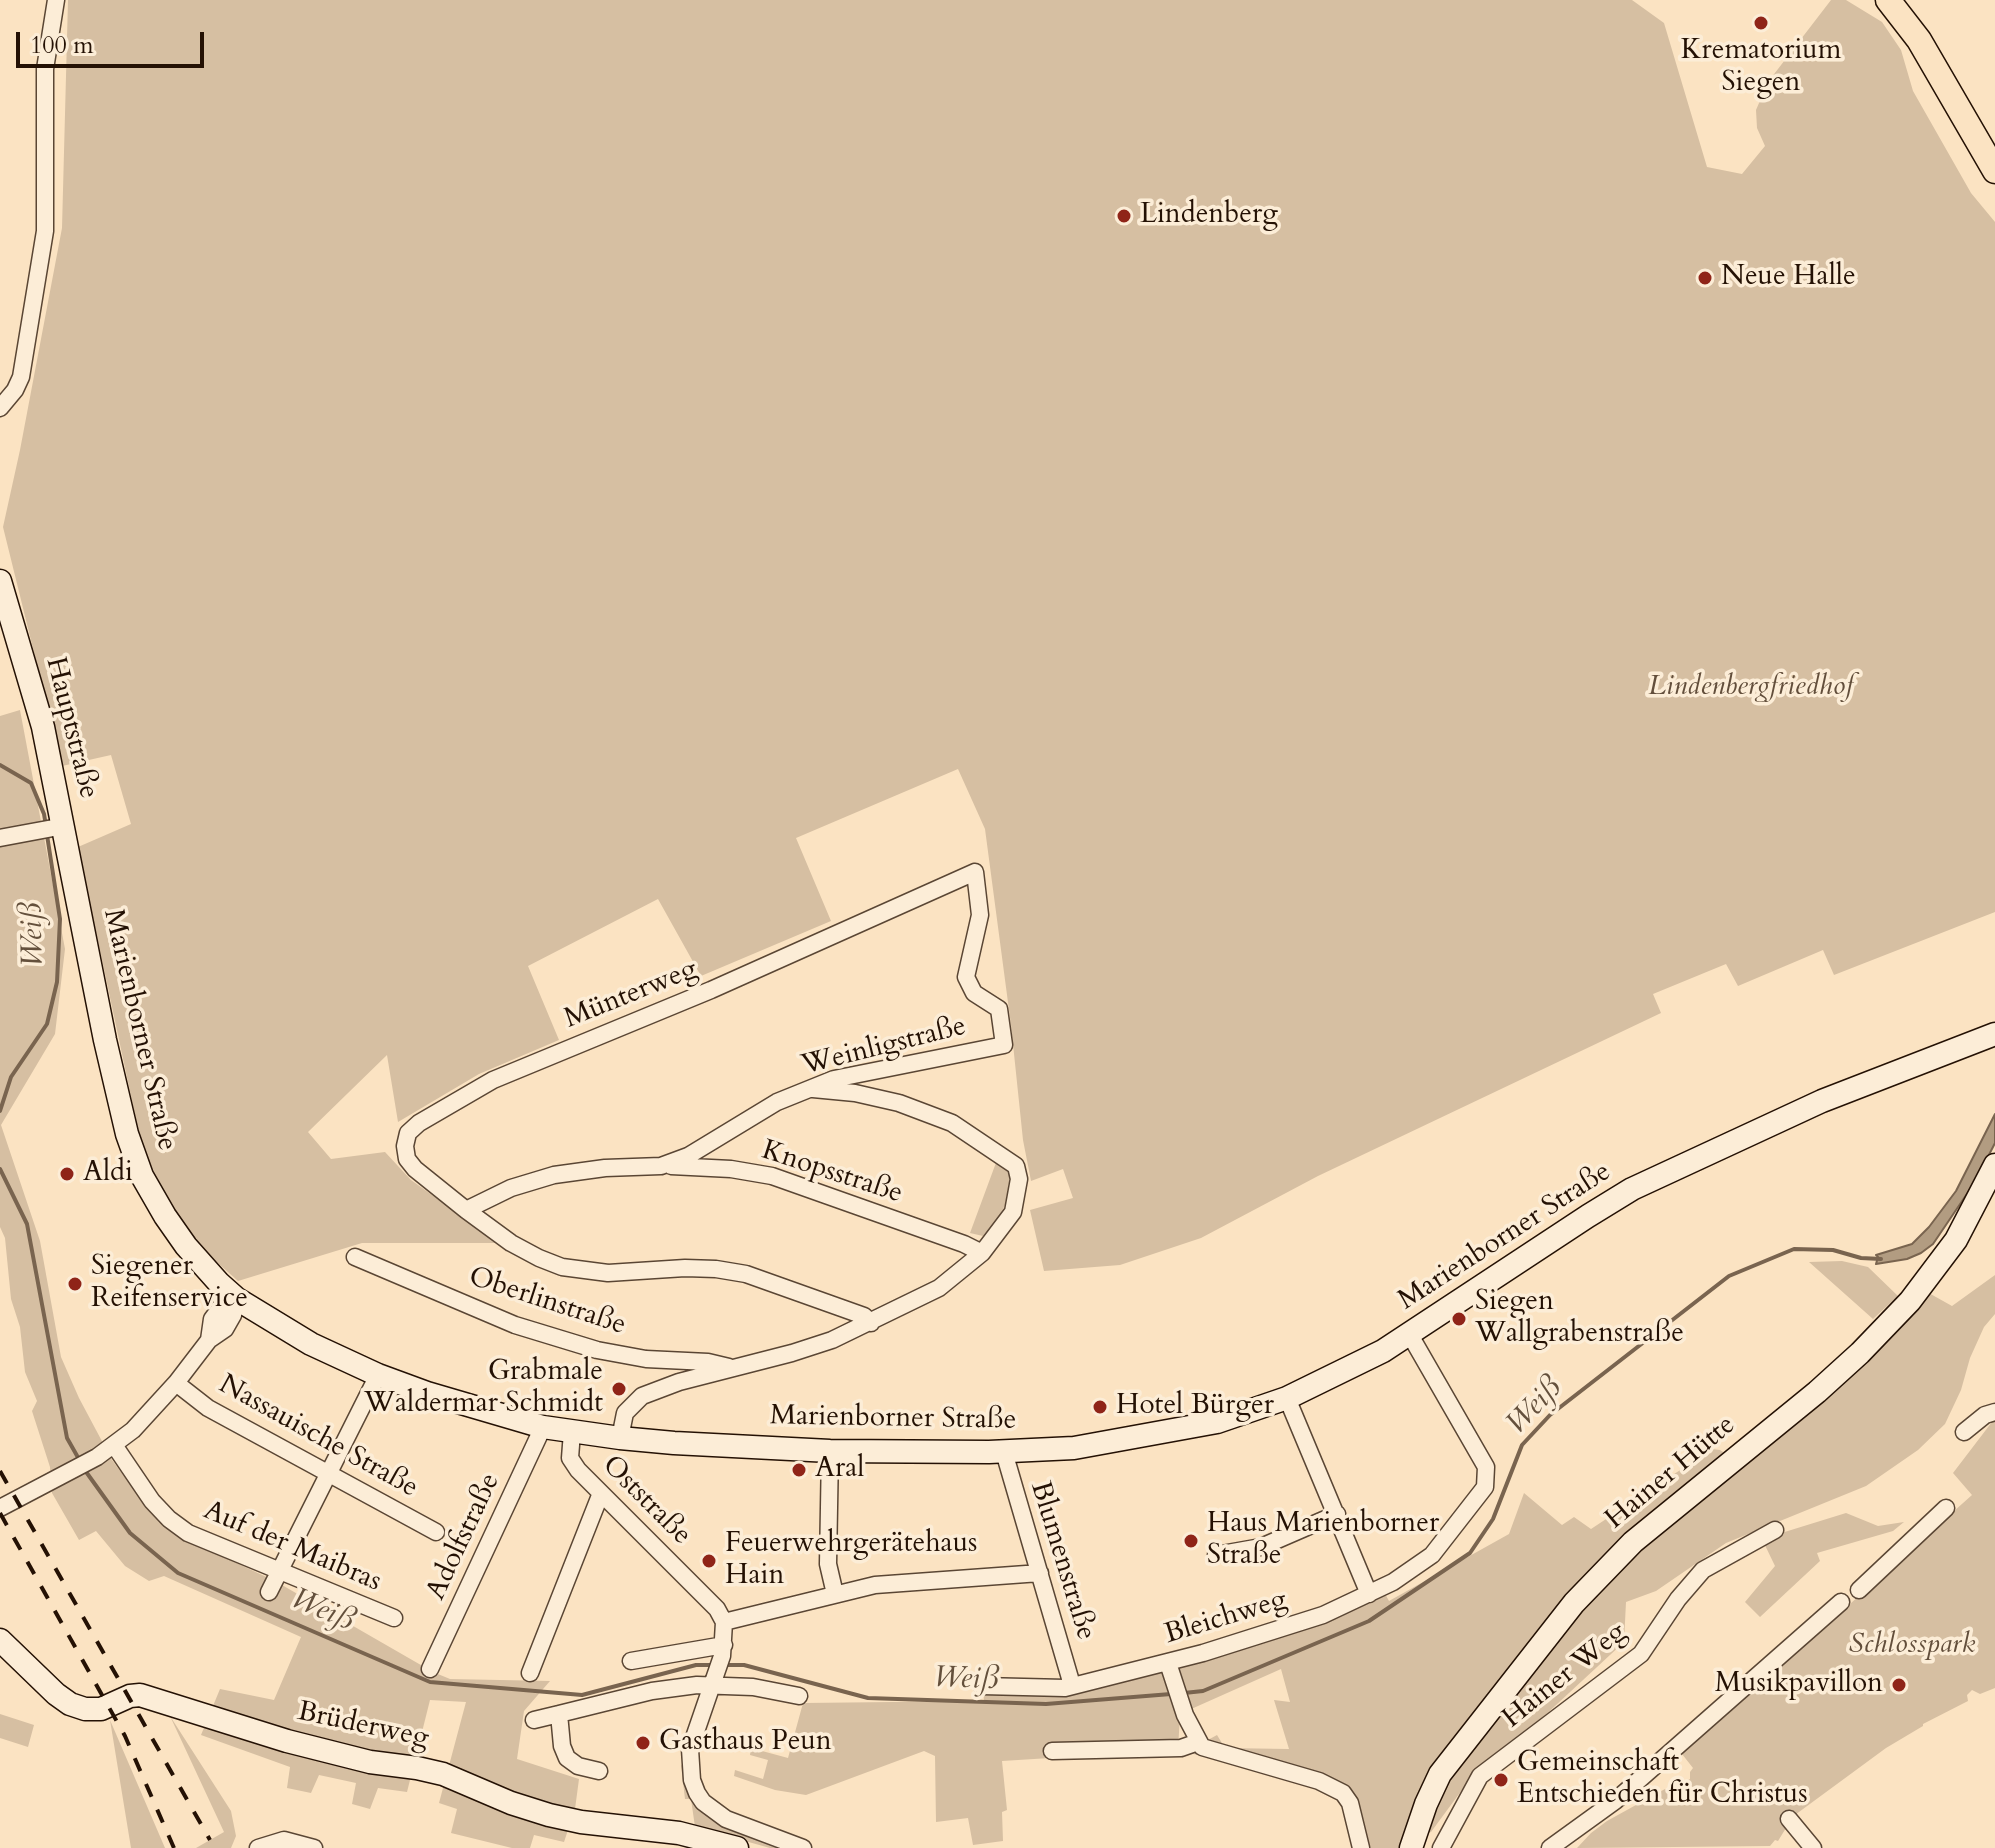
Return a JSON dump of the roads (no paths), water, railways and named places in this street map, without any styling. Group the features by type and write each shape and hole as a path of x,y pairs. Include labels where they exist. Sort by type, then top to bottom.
{"main road":[{"path":"1888,0 1919,40 1995,171"},
{"name":"Hauptstraße","path":"0,581 43,727 58,827"},
{"name":"Marienborner Straße","path":"58,827 115,1087 134,1155 152,1195 173,1229 219,1283 237,1299 311,1344 378,1375 462,1405 543,1427 620,1438 830,1451 1004,1452 1074,1448 1187,1429 1253,1412 1352,1368 1410,1335 1632,1189 1822,1101 1995,1034"},
{"name":"Hainer Hütte","path":"1411,1848 1440,1774 1574,1603 1633,1542 1817,1392 1890,1322 1943,1261 1992,1176"},
{"name":"Brüderweg","path":"0,1640 70,1704 85,1709 101,1709 130,1696 140,1695 342,1755 443,1774 511,1803 549,1815 581,1822 679,1833 737,1848"}],"street":[{"path":"0,408 21,377 43,246 45,69 56,0"},
{"name":"Hauptstraße","path":"0,838 58,827"},
{"name":"Weinligstraße","path":"466,1210 511,1188 554,1175 605,1168 661,1166 688,1156 777,1102 834,1079 1004,1045 999,1009 974,993 966,977 980,915 975,872"},
{"name":"Münterweg","path":"466,1210 407,1159 405,1146 408,1133 431,1114 493,1080 711,990 975,872"},
{"name":"Oberlinstraße","path":"620,1438 625,1413 642,1396 679,1382 792,1353 871,1323 939,1288 982,1253 1013,1212 1019,1179 1016,1166 999,1152 934,1114 855,1093 810,1089"},
{"name":"Knopsstraße","path":"661,1166 731,1169 772,1176 982,1253"},
{"path":"466,1210 511,1243 562,1267 608,1273 685,1268 746,1274 864,1316 871,1323"},
{"name":"Oberlinstraße","path":"355,1257 515,1325 597,1350 646,1359 708,1362 730,1368"},
{"path":"0,1508 97,1457 142,1421 209,1340 212,1319 221,1307 237,1299"},
{"name":"Bleichweg","path":"982,1686 1043,1688 1072,1685 1168,1663 1323,1615 1369,1594 1432,1555 1485,1487 1486,1467 1410,1335"},
{"path":"269,1592 378,1375"},
{"name":"Nassauische Straße","path":"176,1383 208,1408 436,1532"},
{"path":"1287,1398 1369,1594"},
{"path":"1964,1432 1985,1415 1995,1412"},
{"name":"Adolfstraße","path":"430,1669 543,1427"},
{"name":"Oststraße","path":"572,1432 570,1458 578,1470 717,1609 724,1622"},
{"name":"Auf der Maibras","path":"114,1445 152,1501 188,1533 394,1618"},
{"path":"830,1451 828,1564 835,1594"},
{"name":"Blumenstraße","path":"1004,1452 1072,1685"},
{"path":"530,1673 601,1493"},
{"path":"1859,1590 1946,1508"},
{"path":"1216,1555 1261,1547 1337,1514"},
{"name":"Hainer Weg","path":"1441,1848 1480,1776 1641,1654 1678,1599 1703,1570 1775,1530"},
{"path":"803,1848 714,1812 697,1793 689,1760 690,1749 723,1650 724,1622 875,1585 1040,1573"},
{"path":"1550,1848 1615,1801 1841,1602"},
{"path":"631,1661 723,1650"},
{"path":"1168,1663 1185,1715 1202,1747 1217,1754 1319,1781 1343,1793 1350,1803 1361,1848"},
{"path":"534,1720 652,1691 714,1681 799,1696"},
{"path":"559,1714 562,1746 567,1758 578,1766 599,1771"},
{"path":"1052,1751 1181,1748 1198,1742"},
{"path":"1789,1819 1813,1848"},
{"path":"258,1848 284,1840 314,1848"}],"waterway":[{"name":"Weiß","path":"0,765 31,783 46,826"},
{"name":"Weiß","path":"0,1111 11,1077 47,1024 57,982 60,919 47,835"},
{"name":"Weiß","path":"0,1169 27,1224 67,1438 80,1461"},
{"name":"Weiß","path":"1184,1693 1203,1691 1369,1621 1470,1553 1493,1519 1522,1445 1550,1415 1729,1276 1794,1249 1833,1250 1861,1258 1881,1259"},
{"name":"Weiß","path":"84,1469 130,1533 178,1573 430,1682 582,1695 696,1665 712,1665"},
{"name":"Weiß","path":"725,1665 744,1665 868,1698 1046,1704 1171,1694"}],"railway":[{"path":"0,1471 210,1840"},
{"path":"0,1513 125,1736 174,1848"}],"place":[{"name":"Krematorium Siegen","path":"1761,23"},
{"name":"Lindenberg","path":"1124,216"},
{"name":"Neue Halle","path":"1705,278"},
{"name":"Aldi","path":"67,1174"},
{"name":"Siegener Reifenservice","path":"75,1284"},
{"name":"Siegen Wallgrabenstraße","path":"1459,1319"},
{"name":"Grabmale Waldermar Schmidt","path":"619,1389"},
{"name":"Hotel Bürger","path":"1100,1407"},
{"name":"Aral","path":"799,1470"},
{"name":"Haus Marienborner Straße","path":"1191,1541"},
{"name":"Feuerwehrgerätehaus Hain","path":"709,1561"},
{"name":"Musikpavillon","path":"1899,1685"},
{"name":"Gasthaus Peun","path":"643,1743"},
{"name":"Gemeinschaft Entschieden für Christus","path":"1501,1780"}],"park label":[{"name":"Lindenbergfriedhof","path":"1751,688"},
{"name":"Schlosspark","path":"1912,1646"}]}
